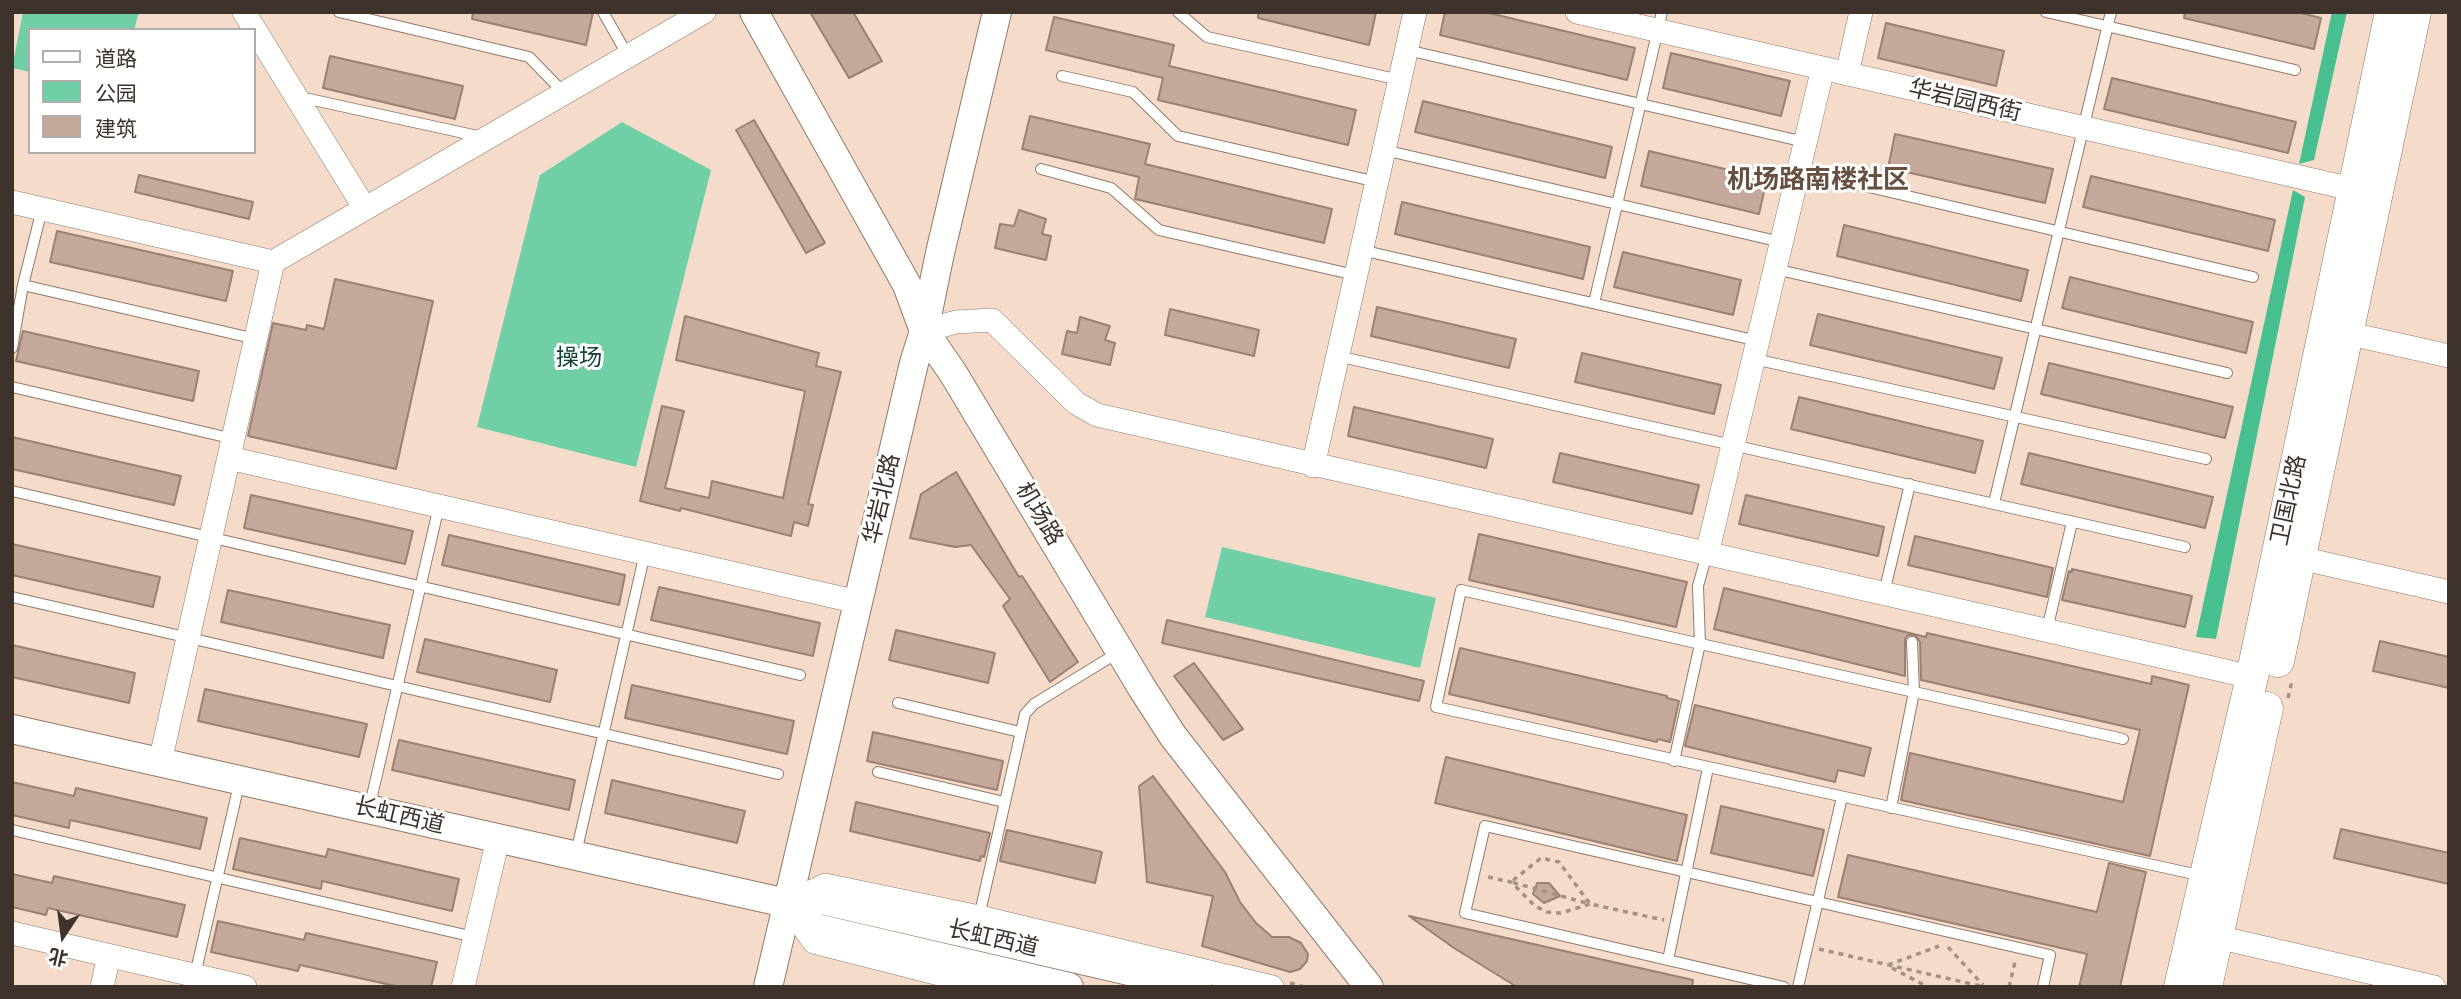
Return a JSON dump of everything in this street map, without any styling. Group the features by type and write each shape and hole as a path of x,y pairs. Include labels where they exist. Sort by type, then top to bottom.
{"main road":[{"name":"卫国北路","path":"2180,987 2252,677 2391,12"},
{"name":"卫国北路","path":"2206,987 2415,12"}],"street":[{"path":"244,12 254,28"},
{"path":"12,202 273,262 704,12"},
{"name":"机场路","path":"754,12 907,285 924,331 953,373 1173,736 1369,987"},
{"name":"华岩北路","path":"768,987 914,363 924,331 996,12"},
{"path":"1313,466 1415,12"},
{"name":"华岩园西街","path":"1577,12 1660,22 1847,74 2353,189"},
{"path":"1847,74 1861,12"},
{"path":"256,31 364,207"},
{"path":"1707,554 1823,68"},
{"path":"160,762 273,262"},
{"path":"924,331 956,322 992,320 1076,403 1097,415 2252,677"},
{"path":"2346,333 2449,356"},
{"path":"232,449 439,506 858,601"},
{"path":"2300,558 2449,592"},
{"name":"长虹西道","path":"12,729 786,904 822,900 1198,987"},
{"path":"463,987 498,839"},
{"path":"991,987 963,984 814,942 786,904 825,885 979,917 1272,987"},
{"name":"长虹西道","path":"786,904 816,928 1069,987"},
{"path":"12,933 245,987"},
{"path":"2217,937 2434,987"},
{"path":"102,987 109,956"}],"lane":[{"path":"339,12 529,58 564,93"},
{"path":"394,25 397,12"},
{"path":"603,12 628,56"},
{"path":"1178,12 1207,37 1400,80"},
{"path":"2046,12 2295,70"},
{"path":"1994,503 2111,12"},
{"path":"1594,303 1660,22"},
{"path":"1407,50 1805,142"},
{"path":"1062,76 1132,92 1178,136 1377,181"},
{"path":"297,96 485,138"},
{"path":"1384,150 1782,242"},
{"path":"1041,169 1111,188 1159,230 1355,275"},
{"path":"1856,184 2253,277"},
{"path":"12,348 23,285 43,209"},
{"path":"1361,250 1594,303 1756,350 2206,459"},
{"path":"1775,270 2227,373"},
{"path":"23,285 256,338"},
{"path":"1337,356 2185,547"},
{"path":"12,387 232,449"},
{"path":"1884,593 1910,484"},
{"path":"12,491 800,675"},
{"path":"369,809 439,506"},
{"path":"2047,630 2073,522"},
{"path":"576,856 645,553"},
{"path":"1674,761 1700,644 1698,586 1707,554"},
{"path":"2123,739 1461,590 1436,707 2206,876"},
{"path":"12,597 778,774"},
{"path":"1891,808 1913,692 1912,642"},
{"path":"979,917 1025,714 1034,704 1121,651"},
{"path":"898,703 1020,732"},
{"path":"1668,960 1708,768"},
{"path":"878,772 1004,802"},
{"path":"195,975 240,780"},
{"path":"1798,987 1842,797"},
{"path":"1784,987 1745,982 1668,960 1465,913 1485,826 2050,955 2043,987"},
{"path":"12,830 474,937"}],"path":[{"path":"1511,883 1541,858 1559,862 1590,904"},
{"path":"1474,874 1676,923"},
{"path":"1511,883 1535,906 1547,912 1562,913 1590,904"},
{"path":"1888,965 1945,943 1984,987"},
{"path":"1807,946 1984,987"},
{"path":"2009,987 2019,948"},
{"path":"1888,965 1928,987"}],"green space":[{"path":"23,12 139,12 135,28 28,28 28,72 12,68"},
{"path":"2332,12 2347,12 2314,160 2299,164"},
{"name":"操场","path":"622,122 711,170 636,467 477,427 540,175"},
{"path":"2293,190 2305,197 2216,639 2196,637"},
{"path":"1222,547 1436,598 1420,668 1205,617"}],"building":[{"path":"473,12 593,12 586,45 472,19"},
{"path":"810,12 853,12 882,61 849,78"},
{"path":"1258,12 1376,12 1369,45 1258,18"},
{"path":"1445,12 1485,12 1635,48 1627,80 1440,35"},
{"path":"2185,12 2297,12 2321,18 2314,49 2184,18"},
{"path":"1054,17 1174,45 1169,66 1356,110 1348,145 1158,100 1163,78 1046,50"},
{"path":"1886,23 2004,51 1996,86 1878,58"},
{"path":"1671,53 1790,81 1781,116 1663,88"},
{"path":"330,56 463,86 455,119 323,88"},
{"path":"2112,78 2296,122 2288,153 2104,109"},
{"path":"1423,101 1612,147 1605,178 1415,132"},
{"path":"1030,116 1150,144 1145,164 1332,209 1324,243 1135,199 1139,177 1022,149"},
{"path":"754,120 825,243 806,253 736,130"},
{"path":"1895,134 2053,169 2045,203 1888,168"},
{"path":"1649,151 1767,179 1759,214 1641,186"},
{"path":"139,175 253,202 249,219 135,192"},
{"path":"2091,176 2275,220 2268,251 2083,207"},
{"path":"1402,202 1590,247 1583,279 1395,234"},
{"path":"1019,210 1046,219 1042,234 1051,236 1046,260 995,248 1000,224 1014,226"},
{"path":"1844,225 2028,270 2021,301 1837,256"},
{"path":"57,231 233,271 226,301 50,262"},
{"path":"1623,252 1741,280 1733,315 1614,287"},
{"path":"2070,277 2253,322 2246,353 2062,308"},
{"path":"335,279 433,301 396,469 248,436 273,323 306,330 307,325 324,329"},
{"path":"1377,307 1516,339 1509,368 1371,336"},
{"path":"1170,309 1259,330 1254,356 1165,335"},
{"path":"1818,314 2002,358 1994,389 1810,345"},
{"path":"685,316 819,353 816,366 841,372 808,504 813,505 808,526 794,522 791,536 681,508 680,511 640,501 662,406 684,411 665,488 709,498 712,481 783,498 805,391 676,360"},
{"path":"1080,317 1110,326 1105,340 1115,343 1110,365 1062,354 1067,331 1077,333"},
{"path":"23,331 199,371 193,401 16,361"},
{"path":"1582,353 1721,385 1714,414 1575,382"},
{"path":"2049,363 2233,407 2225,438 2041,394"},
{"path":"1799,397 1983,441 1975,473 1791,429"},
{"path":"1354,407 1493,439 1486,468 1348,436"},
{"path":"12,437 181,476 174,505 12,469"},
{"path":"1560,453 1699,485 1692,514 1553,482"},
{"path":"2029,453 2213,497 2205,528 2021,484"},
{"path":"956,472 1019,577 1022,576 1078,662 1050,682 1003,606 1010,599 971,545 955,547 910,538 921,494"},
{"path":"251,495 413,531 405,564 244,528"},
{"path":"1746,495 1884,527 1878,556 1739,524"},
{"path":"1479,534 1687,582 1676,627 1469,580"},
{"path":"449,535 625,575 619,605 442,565"},
{"path":"1915,536 2053,568 2047,597 1908,565"},
{"path":"12,544 160,577 153,607 12,575"},
{"path":"2072,569 2192,596 2185,627 2062,600 2069,571 2072,572"},
{"path":"659,587 820,623 813,656 651,620"},
{"path":"1724,588 1926,637 1927,633 2151,684 2152,676 2189,685 2150,856 1901,800 1910,753 2123,802 2140,730 1921,680 1920,642 1915,635 1908,635 1905,639 1905,676 1714,629"},
{"path":"228,590 390,625 383,658 221,622"},
{"path":"1167,620 1424,681 1419,701 1162,643"},
{"path":"896,630 995,653 988,683 889,660"},
{"path":"425,639 557,670 550,702 417,672"},
{"path":"2380,641 2449,657 2449,688 2373,671"},
{"path":"12,645 135,673 129,703 12,677"},
{"path":"1460,648 1679,701 1670,742 1658,739 1657,742 1449,694"},
{"path":"1194,663 1243,729 1223,740 1174,676"},
{"path":"632,685 794,721 787,754 625,718"},
{"path":"205,689 367,724 359,757 198,721"},
{"path":"1695,705 1871,748 1864,776 1838,770 1835,782 1685,746"},
{"path":"873,732 1003,761 997,790 867,761"},
{"path":"399,740 575,780 569,810 392,770"},
{"path":"1446,757 1687,815 1677,861 1435,803"},
{"path":"1153,776 1225,872 1240,902 1256,923 1272,937 1289,937 1301,943 1308,954 1307,961 1300,969 1290,972 1202,946 1213,896 1147,882 1139,786"},
{"path":"612,780 745,811 737,843 605,813"},
{"path":"12,782 74,796 76,788 207,818 200,849 70,820 69,828 12,815"},
{"path":"856,802 990,833 984,857 981,856 980,861 850,831"},
{"path":"1721,806 1824,830 1813,876 1711,853"},
{"path":"2341,829 2449,853 2449,884 2334,858"},
{"path":"1007,830 1102,852 1095,883 1000,861"},
{"path":"240,838 326,857 328,849 459,879 452,911 322,881 321,889 233,869"},
{"path":"1848,855 2097,912 2109,863 2146,872 2120,987 2079,987 2087,954 1838,897"},
{"path":"12,874 52,883 54,876 185,905 177,937 48,908 46,915 12,907"},
{"path":"1537,883 1549,883 1560,896 1544,903 1533,894"},
{"path":"1409,916 1693,980 1692,987 1517,987"},
{"path":"218,921 304,940 306,933 437,962 431,987 400,987 300,965 298,971 211,952"}],"district":[{"name":"机场路南楼社区","path":"1818,180"}]}
